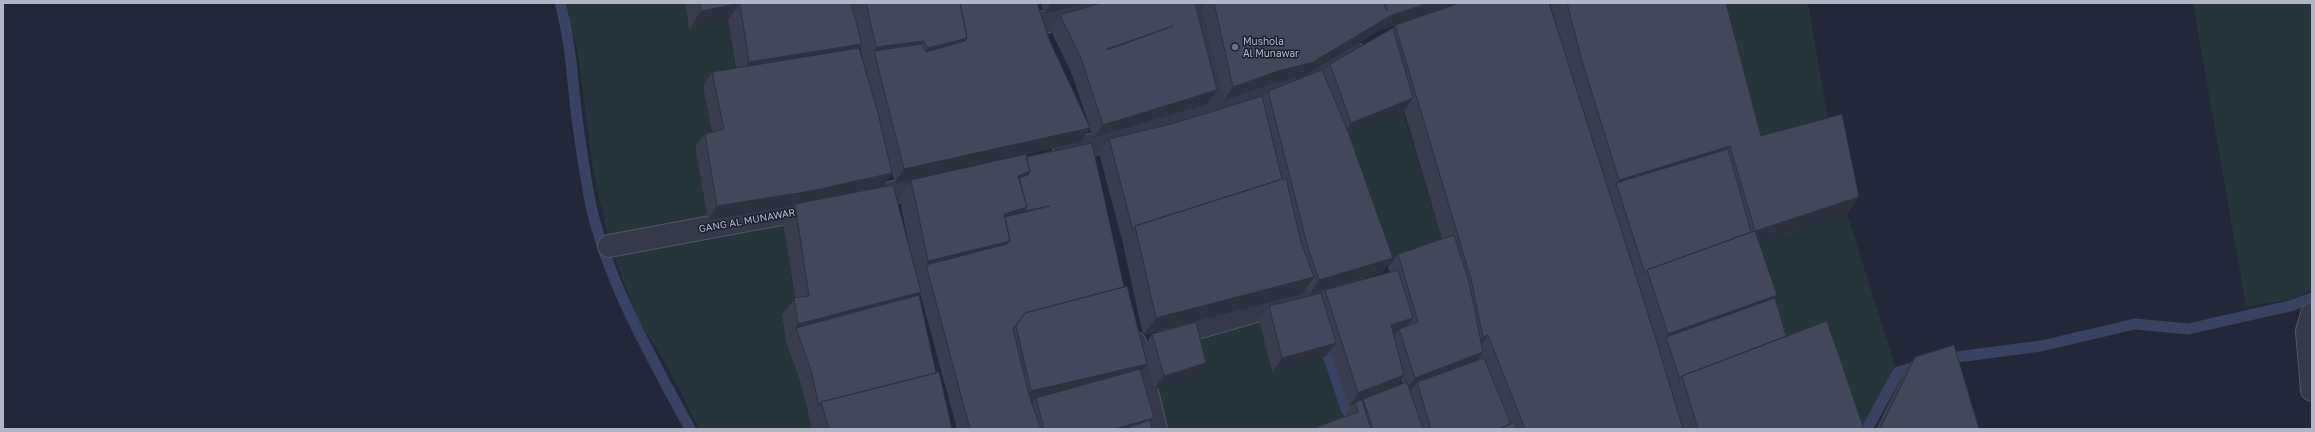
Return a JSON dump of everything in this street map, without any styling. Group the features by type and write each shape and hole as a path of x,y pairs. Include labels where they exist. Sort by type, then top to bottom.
{"street":[{"path":"1030,3 1035,25 1045,44"},
{"path":"1035,25 1109,3"},
{"path":"1194,3 1220,110"},
{"path":"1043,157 1220,110 1301,83 1374,41"},
{"path":"1314,75 1323,98"},
{"path":"1081,125 1089,146 1094,169"},
{"path":"883,170 894,216"},
{"name":"GANG AL MUNAWAR","path":"609,246 845,202 950,179"},
{"path":"1135,345 1372,278"},
{"path":"2312,314 2307,331 2312,390"},
{"path":"1130,322 1156,429"}],"shaded area":[{"path":"566,3 685,3 689,29 728,20 737,79 714,142 695,147 708,220 609,241 593,169 578,54"},
{"path":"1709,3 1808,3 1830,131 1749,153"},
{"path":"2193,3 2312,3 2312,290 2289,300 2246,306"},
{"path":"1403,112 1445,249 1388,268 1341,137"},
{"path":"1847,214 1896,369 1865,429 1846,429 1777,352 1742,248"},
{"path":"783,222 797,314 782,315 786,342 801,384 812,429 699,429 668,367 636,316 613,253"},
{"path":"1259,320 1326,356 1348,425 1337,429 1166,429 1154,389 1196,377 1187,336"}],"building":[{"path":"700,3 740,3 701,11"},
{"path":"740,3 851,3 862,44 749,62"},
{"path":"866,3 960,3 967,38 928,48 924,41 876,47"},
{"path":"960,3 1037,3 1049,39 1090,128 904,169 874,51 922,44 926,52 965,41 967,38"},
{"path":"1101,3 1195,3 1217,90 1103,125 1081,58 1060,15","holes":["1173,26 1107,50 1107,49"]},
{"path":"1214,3 1384,3 1387,11 1385,3 1429,3 1390,16 1313,62 1278,71 1233,87"},
{"path":"1460,3 1549,3 1683,429 1525,429 1488,335 1483,337 1471,279 1395,25"},
{"path":"1567,3 1726,3 1761,136 1842,114 1859,197 1755,231 1730,146 1619,180 1582,61"},
{"path":"1393,28 1413,98 1351,123 1330,64"},
{"path":"859,48 878,113 892,173 811,191 717,206 705,134 724,129 712,72"},
{"path":"1322,70 1347,129 1393,258 1319,280 1308,248 1268,91"},
{"path":"1262,96 1282,179 1135,226 1133,230 1109,139 1175,123"},
{"path":"1092,143 1124,287 1025,313 1013,329 1029,395 1041,429 970,429 926,265 1007,244 1010,241 1005,217 1050,206 1024,211 1027,207 1019,178 1028,175 1030,171 1026,157"},
{"path":"1728,149 1751,232 1647,270 1645,273 1616,183"},
{"path":"1026,154 1030,171 1018,176 1027,207 1004,214 1010,241 928,261 911,180"},
{"path":"1286,178 1301,242 1314,277 1156,318 1135,226"},
{"path":"893,185 921,292 798,324 794,298 809,296 795,204"},
{"path":"1755,231 1777,295 1668,334 1647,270"},
{"path":"1454,235 1469,282 1483,352 1415,378 1399,329 1418,322 1398,254"},
{"path":"1398,270 1413,318 1391,325 1404,375 1358,393 1325,290"},
{"path":"1127,286 1147,364 1031,391 1016,326 1025,313"},
{"path":"1321,293 1336,343 1282,358 1269,306"},
{"path":"919,295 936,373 821,402 819,406 811,370 796,328"},
{"path":"1775,298 1786,336 1682,376 1680,380 1666,337"},
{"path":"1827,321 1864,429 1698,429 1682,376"},
{"path":"1196,322 1206,363 1164,376 1152,334"},
{"path":"1954,345 1979,429 1880,429 1915,357"},
{"path":"1484,358 1511,424 1499,429 1431,429 1417,382"},
{"path":"1140,369 1154,418 1114,429 1044,429 1036,398"},
{"path":"939,372 952,429 829,429 821,402"},
{"path":"1407,382 1423,429 1373,429 1363,399"},
{"path":"1362,400 1371,429 1318,429 1317,427 1358,412 1355,402"},
{"path":"1150,420 1152,429 1124,429"},
{"path":"1514,422 1517,429 1499,429"}],"waterway":[{"path":"560,3 568,43 576,110 591,206 599,235 620,293 690,429"},
{"path":"1942,359 2041,346 2135,324 2188,329 2290,306 2312,298"},
{"path":"1323,341 1347,411 1363,406"},
{"path":"1867,429 1898,372 1920,366"}],"place":[{"name":"Mushola Al Munawar","path":"1235,47"}]}
